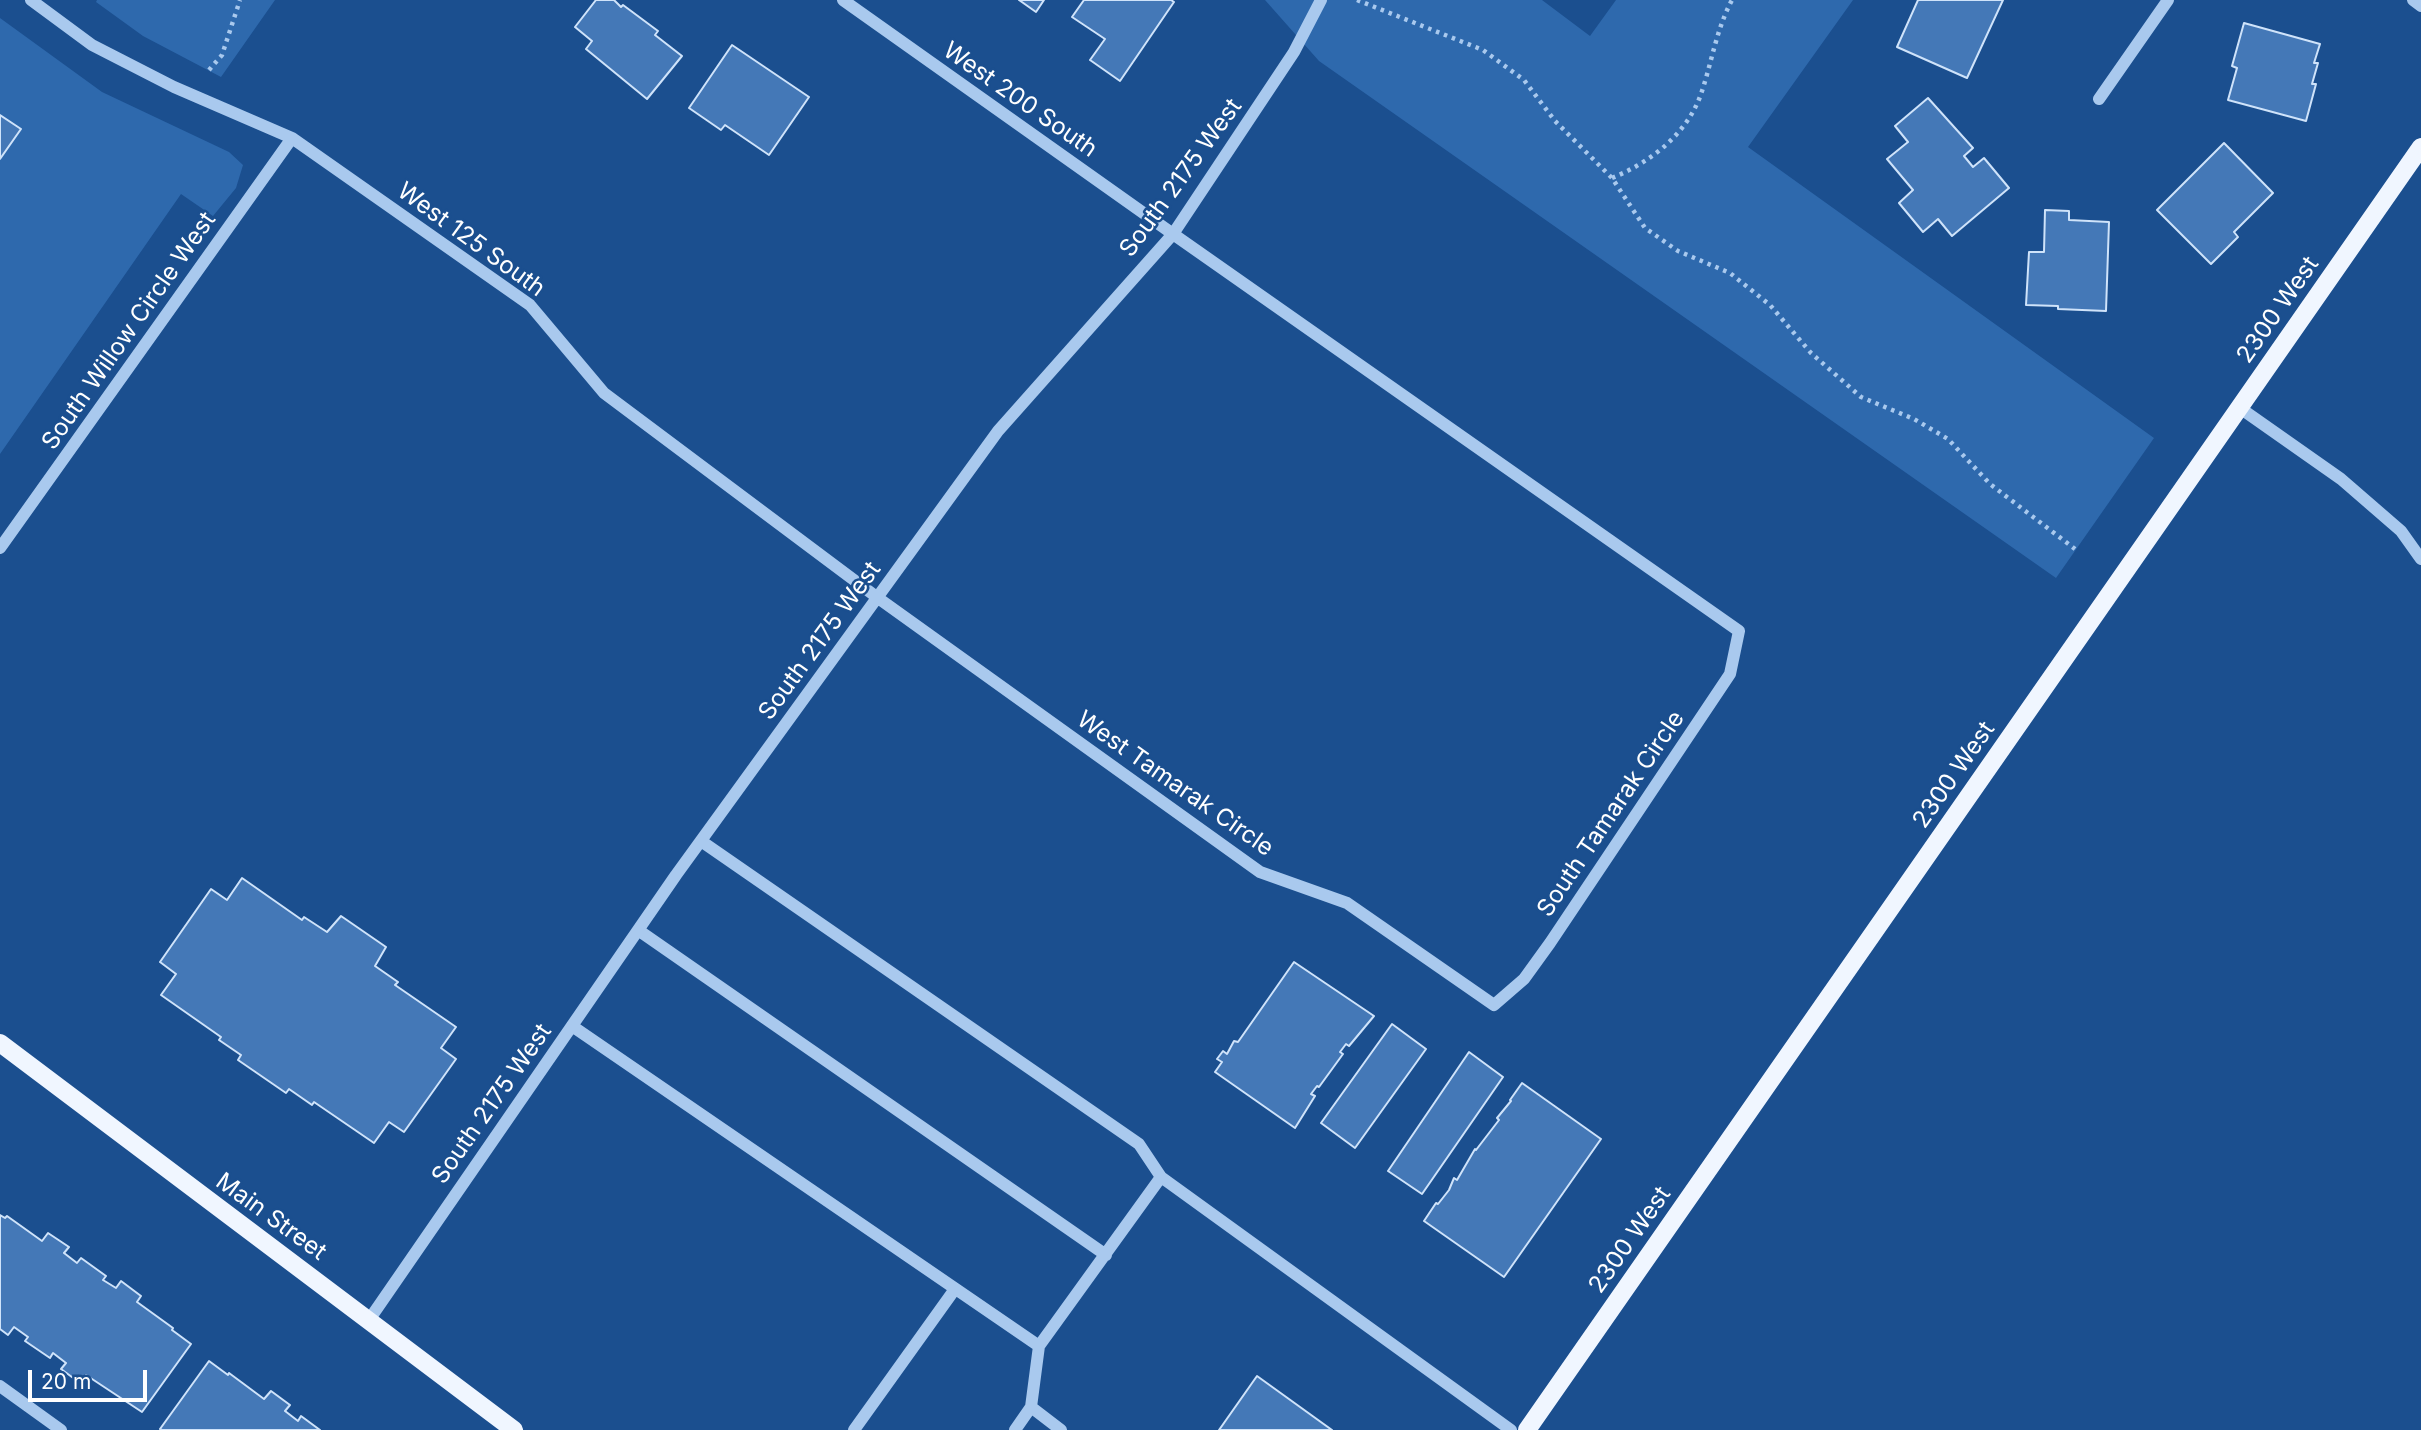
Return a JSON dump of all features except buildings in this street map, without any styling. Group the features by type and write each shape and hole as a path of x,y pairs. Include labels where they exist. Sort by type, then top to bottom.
{"main road":[{"name":"2300 West","path":"1527,1430 2421,147"},
{"name":"Main Street","path":"0,1043 514,1430"}],"street":[{"name":"West 125 South","path":"31,0 92,45 174,87 292,138 530,305 604,393 878,598"},
{"name":"West 200 South","path":"843,0 1172,234"},
{"name":"South 2175 West","path":"369,1320 638,930 998,431 1172,234 1294,52 1321,0"},
{"path":"2099,99 2168,0"},
{"path":"2413,0 2421,6"},
{"name":"South Willow Circle West","path":"0,548 292,138"},
{"name":"South Tamarak Circle","path":"1172,234 1739,631 1730,674 1537,961 1524,979 1494,1005"},
{"path":"2240,408 2341,479 2401,531 2421,559"},
{"name":"West Tamarak Circle","path":"878,598 1260,872 1347,903 1494,1005"},
{"path":"701,841 1139,1144 1161,1177 1511,1430"},
{"path":"638,930 1106,1255"},
{"path":"572,1026 1038,1346"},
{"path":"1015,1430 1031,1407 1038,1346 1161,1177"},
{"path":"854,1430 955,1289"},
{"path":"0,1386 61,1430"},
{"path":"1031,1407 1062,1430"}],"path":[{"path":"209,70 222,54 240,0"},
{"path":"1357,0 1483,50 1524,80 1555,121 1612,178 1645,228 1678,251 1730,273 1770,305 1811,353 1861,397 1914,419 1948,439 1990,484 2075,550"},
{"path":"1612,178 1663,149 1690,116 1701,95 1718,32 1732,0"}],"shaded area":[{"path":"275,0 221,77 143,36 96,2"},
{"path":"1265,0 1542,0 1590,36 1616,0 1853,0 1748,147 2154,438 2056,578 1319,61"},
{"path":"0,18 102,92 229,152 243,165 236,188 213,216 181,194 0,454"}]}
